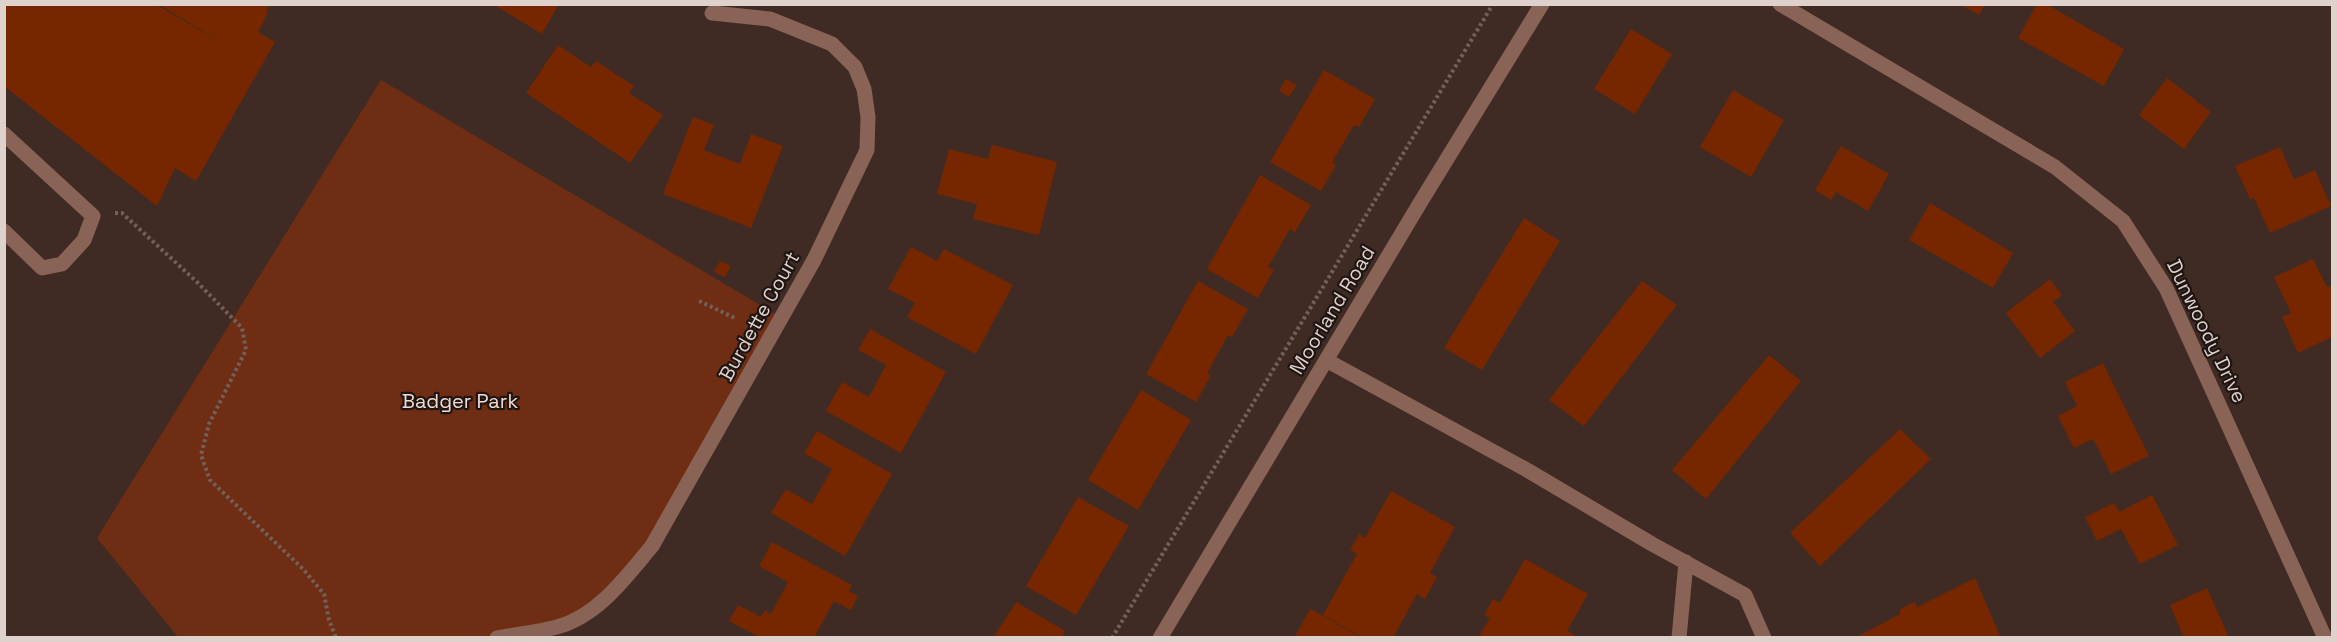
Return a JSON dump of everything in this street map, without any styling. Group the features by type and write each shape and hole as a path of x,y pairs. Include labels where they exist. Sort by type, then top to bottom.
{"street":[{"name":"Moorland Road","path":"1160,638 1542,4"},
{"name":"Dunwoody Drive","path":"1780,4 2055,167 2123,221 2166,288 2325,638"},
{"name":"Burdette Court","path":"497,638 558,627 586,614 620,584 652,546 814,260 867,150 868,117 864,88 855,67 832,44 770,19 712,13"},
{"path":"4,134 93,216 84,240 62,264 42,268 4,231"},
{"path":"1326,360 1527,470 1745,595 1764,638"},
{"path":"1679,638 1686,562"}],"path":[{"path":"1112,638 1493,4"},
{"path":"93,216 122,213 242,328 246,350 209,424 201,455 210,480 303,569 324,594 329,620 336,638"},
{"path":"699,301 736,319"}],"green space":[{"name":"Badger Park","path":"381,80 782,318 652,546 586,614 497,638 178,637 97,538"}],"building":[{"path":"4,4 155,4 231,48 158,4 268,4 266,17 258,32 275,42 196,181 175,168 157,206 4,86"},
{"path":"493,4 559,4 542,34"},
{"path":"1960,4 1985,4 1979,15"},
{"path":"2037,4 2046,4 2124,49 2104,86 2018,38"},
{"path":"1631,29 1672,54 1635,114 1594,89"},
{"path":"558,45 591,67 596,61 634,86 629,93 663,115 630,163 526,93"},
{"path":"1324,70 1375,99 1359,127 1354,125 1332,162 1336,165 1321,191 1270,162"},
{"path":"2167,78 2211,112 2184,149 2139,115"},
{"path":"1286,79 1297,85 1289,97 1279,91"},
{"path":"1733,90 1784,120 1751,177 1700,147"},
{"path":"693,117 714,125 704,150 740,164 751,134 783,146 751,228 663,194"},
{"path":"992,145 1057,162 1039,235 973,219 977,204 937,194 949,149 988,159"},
{"path":"1841,146 1889,174 1868,211 1836,192 1831,200 1815,190"},
{"path":"2280,147 2294,179 2315,170 2331,206 2270,233 2254,198 2250,199 2235,166"},
{"path":"1260,175 1311,205 1295,232 1290,229 1268,267 1274,270 1258,298 1207,269"},
{"path":"1930,203 2013,253 1993,288 1909,240"},
{"path":"1524,218 1560,241 1482,370 1444,348"},
{"path":"911,247 937,261 944,249 1013,285 976,354 907,317 915,303 888,289"},
{"path":"2313,259 2327,287 2332,285 2332,337 2298,353 2282,317 2291,313 2274,277"},
{"path":"720,261 731,266 725,277 714,272"},
{"path":"2050,279 2062,295 2053,302 2075,331 2040,358 2006,313"},
{"path":"1198,281 1248,309 1232,337 1228,335 1207,373 1211,375 1196,402 1146,374"},
{"path":"1642,281 1677,305 1584,426 1549,400"},
{"path":"870,329 946,372 901,453 826,411 842,382 869,397 886,365 858,350"},
{"path":"1769,355 1801,381 1706,499 1672,470"},
{"path":"2103,363 2149,456 2111,474 2093,439 2074,448 2058,416 2077,406 2065,382"},
{"path":"1141,390 1191,420 1138,510 1088,480"},
{"path":"1900,429 1931,459 1820,566 1790,533"},
{"path":"817,431 892,474 845,556 771,513 786,489 812,504 832,469 804,453"},
{"path":"1391,491 1455,527 1430,573 1437,577 1425,599 1417,594 1393,638 1363,638 1323,615 1357,554 1350,550 1359,534 1365,538"},
{"path":"2152,495 2178,545 2140,564 2121,529 2097,541 2085,517 2114,503 2119,512"},
{"path":"1078,497 1129,526 1076,615 1026,586"},
{"path":"772,542 852,585 849,591 858,596 851,610 834,601 814,638 761,638 729,621 738,605 761,617 765,610 771,614 788,582 759,566"},
{"path":"1525,559 1588,594 1567,631 1575,635 1574,638 1478,638 1490,618 1484,615 1493,599 1500,603"},
{"path":"1975,578 2001,638 1855,638 1900,614 1900,609 1915,602 1917,607"},
{"path":"2207,588 2229,638 2184,638 2170,605"},
{"path":"1016,602 1065,631 1061,638 993,638"},
{"path":"1310,609 1322,615 1361,638 1294,638"}]}
